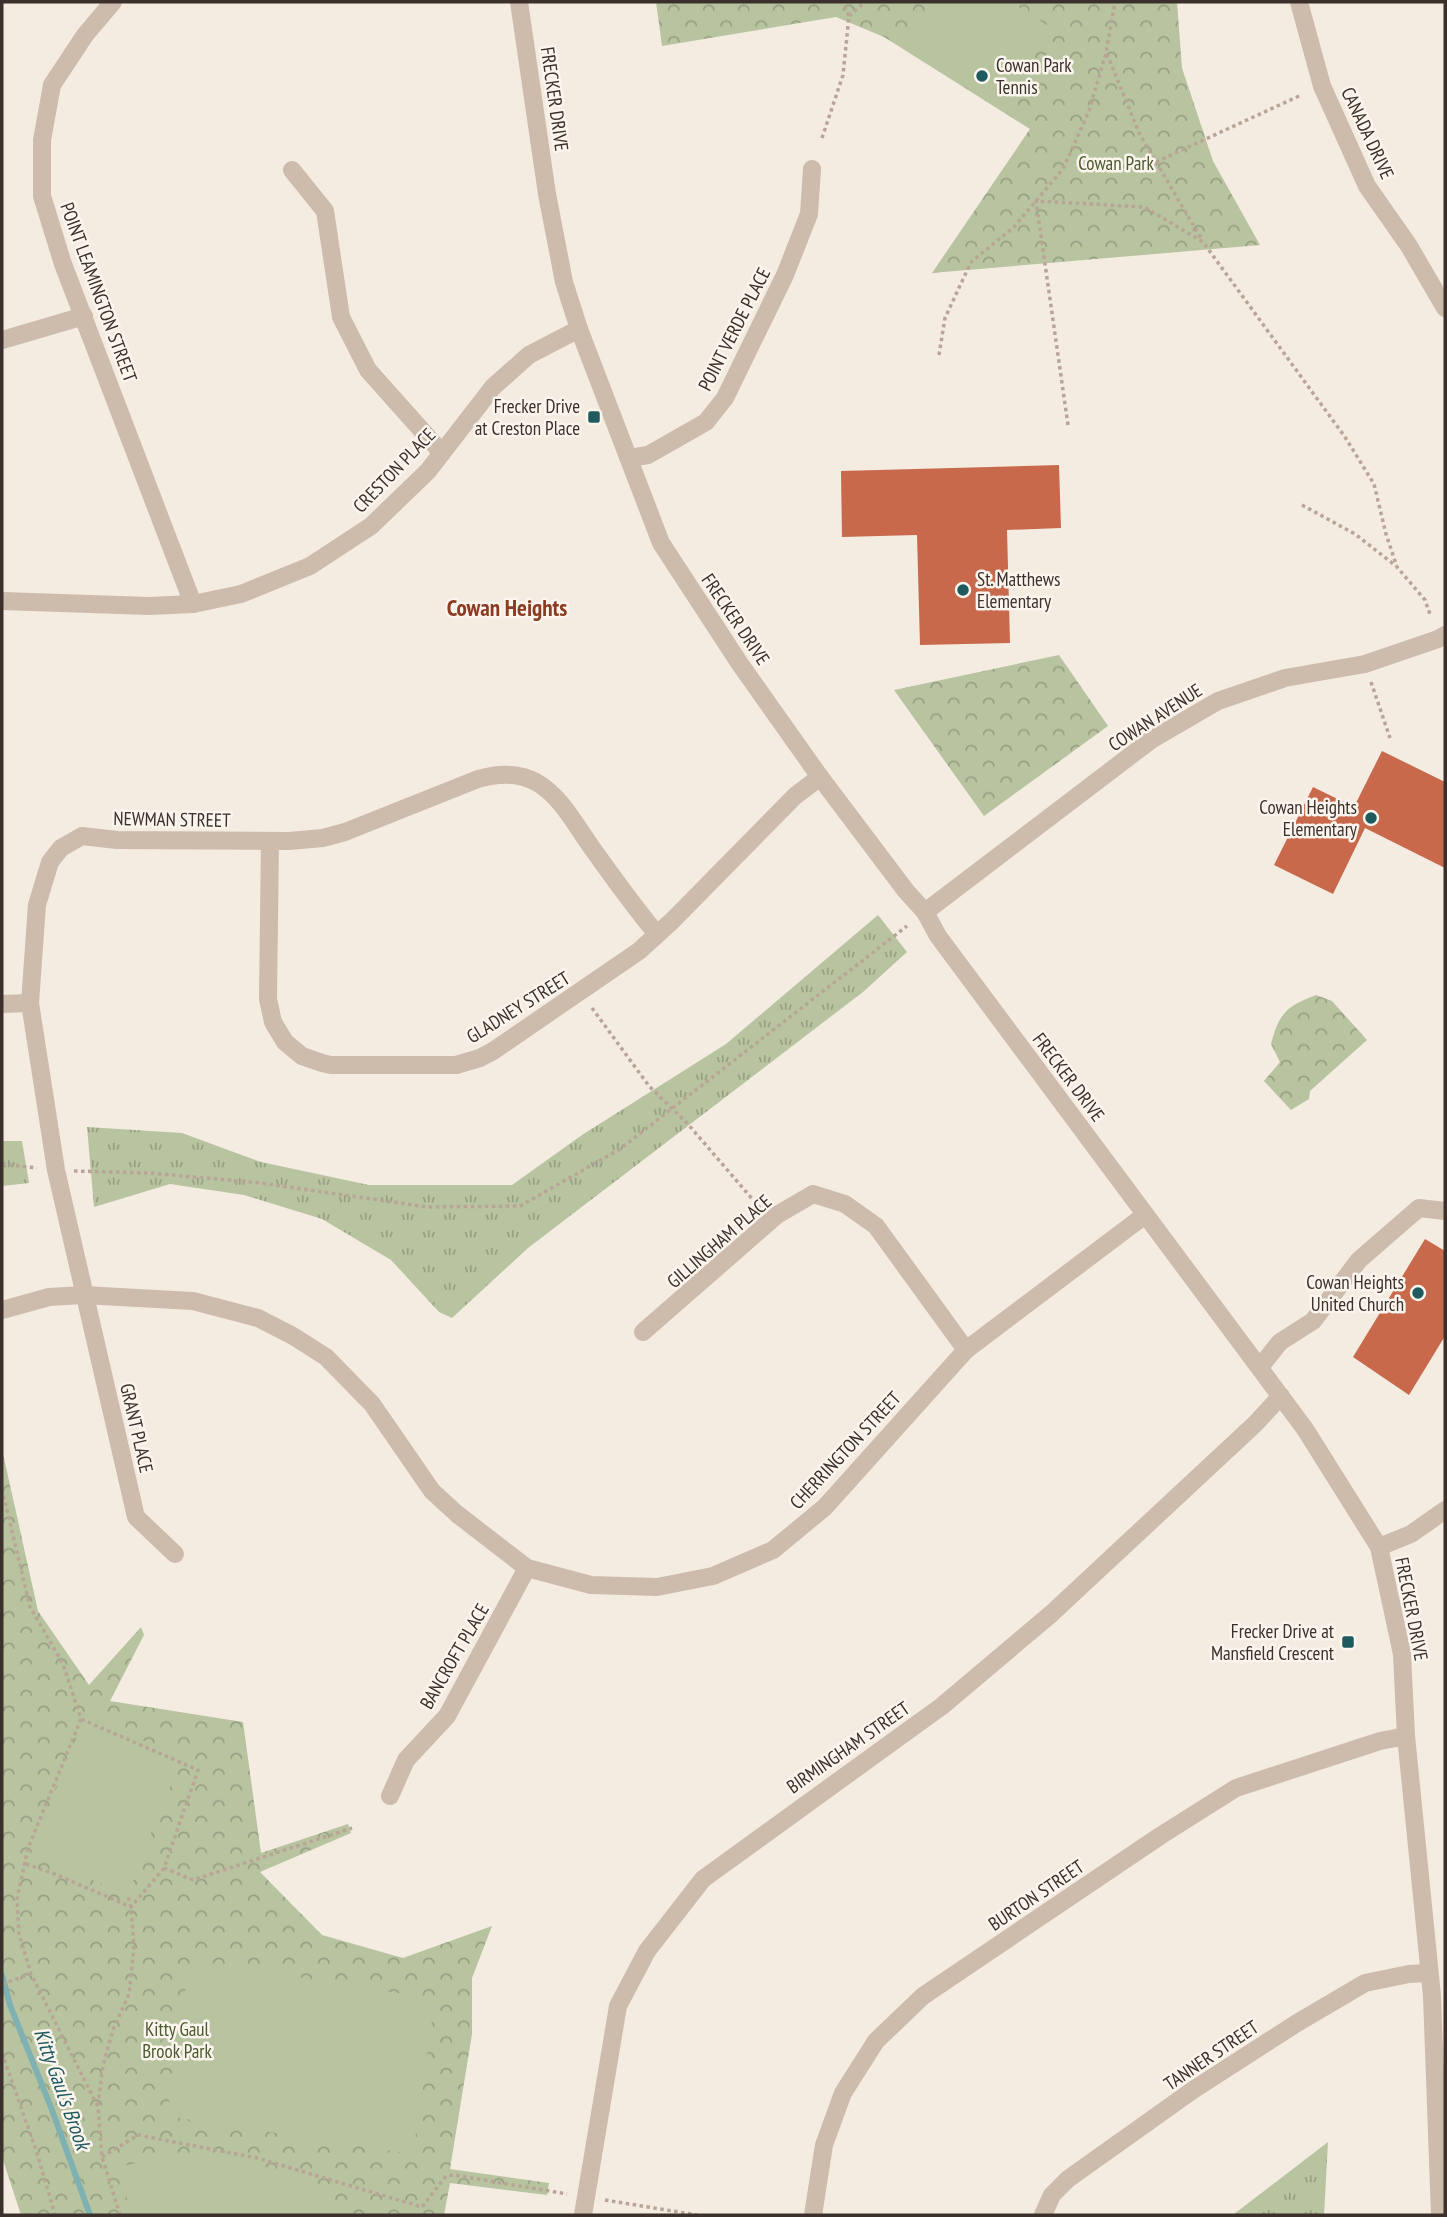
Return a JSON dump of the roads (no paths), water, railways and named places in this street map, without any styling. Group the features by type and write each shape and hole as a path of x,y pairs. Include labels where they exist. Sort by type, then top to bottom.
{"street":[{"name":"POINT LEAMINGTON STREET","path":"113,2 51,85 43,140 43,196 62,264 193,604"},
{"name":"FRECKER DRIVE","path":"519,2 564,282 579,329 661,543 701,606 820,777 906,891 925,912 938,936 1305,1429 1379,1547 1402,1654 1406,1736 1432,1996 1443,2194 1440,2215"},
{"name":"CANADA DRIVE","path":"1299,2 1322,86 1367,186 1409,246 1445,308"},
{"name":"POINT VERDE PLACE","path":"629,458 648,455 706,422 725,398 785,275 809,214 812,169"},
{"path":"292,170 325,211 341,317 368,370 442,453"},
{"path":"2,340 84,316"},
{"name":"CRESTON PLACE","path":"2,601 149,606 193,604 242,594 310,566 371,526 428,471 493,387 529,355 579,329"},
{"name":"COWAN AVENUE","path":"925,912 1152,740 1218,701 1285,678 1365,664 1445,635"},
{"name":"NEWMAN STREET","path":"83,1295 56,1170 30,1003 37,905 50,862 61,848 82,836 117,840 302,841 333,835 478,779 501,774 513,775 537,783 557,799 657,934"},
{"name":"GLADNEY STREET","path":"271,841 270,1010 278,1032 292,1050 322,1063 443,1066 468,1063 480,1058 639,951 795,796 820,777"},
{"path":"2,1004 30,1003"},
{"name":"GILLINGHAM PLACE","path":"643,1332 777,1215 813,1194 845,1204 876,1226 966,1350"},
{"path":"1260,1367 1280,1342 1314,1321 1359,1260 1419,1208 1445,1211"},
{"name":"CHERRINGTON STREET","path":"2,1310 49,1297 83,1295 193,1301 258,1318 326,1357 372,1404 432,1491 457,1514 527,1568 591,1585 657,1587 713,1576 773,1550 825,1507 966,1350 1145,1215"},
{"name":"GRANT PLACE","path":"83,1295 136,1517 176,1554"},
{"name":"BIRMINGHAM STREET","path":"583,2215 618,2006 647,1951 703,1879 942,1706 1051,1614 1255,1424 1281,1396"},
{"path":"1379,1547 1411,1534 1445,1510"},
{"name":"BANCROFT PLACE","path":"390,1796 406,1760 447,1716 527,1568"},
{"name":"BURTON STREET","path":"813,2215 824,2145 843,2092 876,2040 923,1996 1236,1788 1380,1741 1406,1736"},
{"name":"TANNER STREET","path":"1043,2215 1052,2195 1068,2179 1193,2090 1297,2023 1365,1983 1429,1973"}],"waterway":[{"name":"Kitty Gaul's Brook","path":"2,1975 10,2005 90,2215"}],"place":[{"name":"Cowan Park Tennis","path":"982,76"},
{"name":"Frecker Drive at Creston Place","path":"594,417"},
{"name":"St. Matthews Elementary","path":"963,590"},
{"name":"Cowan Heights Elementary","path":"1371,818"},
{"name":"Cowan Heights United Church","path":"1418,1293"},
{"name":"Frecker Drive at Mansfield Crescent","path":"1348,1642"}],"district":[{"name":"Cowan Heights","path":"507,608"}],"park label":[{"name":"Cowan Park","path":"1116,163"},
{"name":"Kitty Gaul Brook Park","path":"177,2040"}]}
